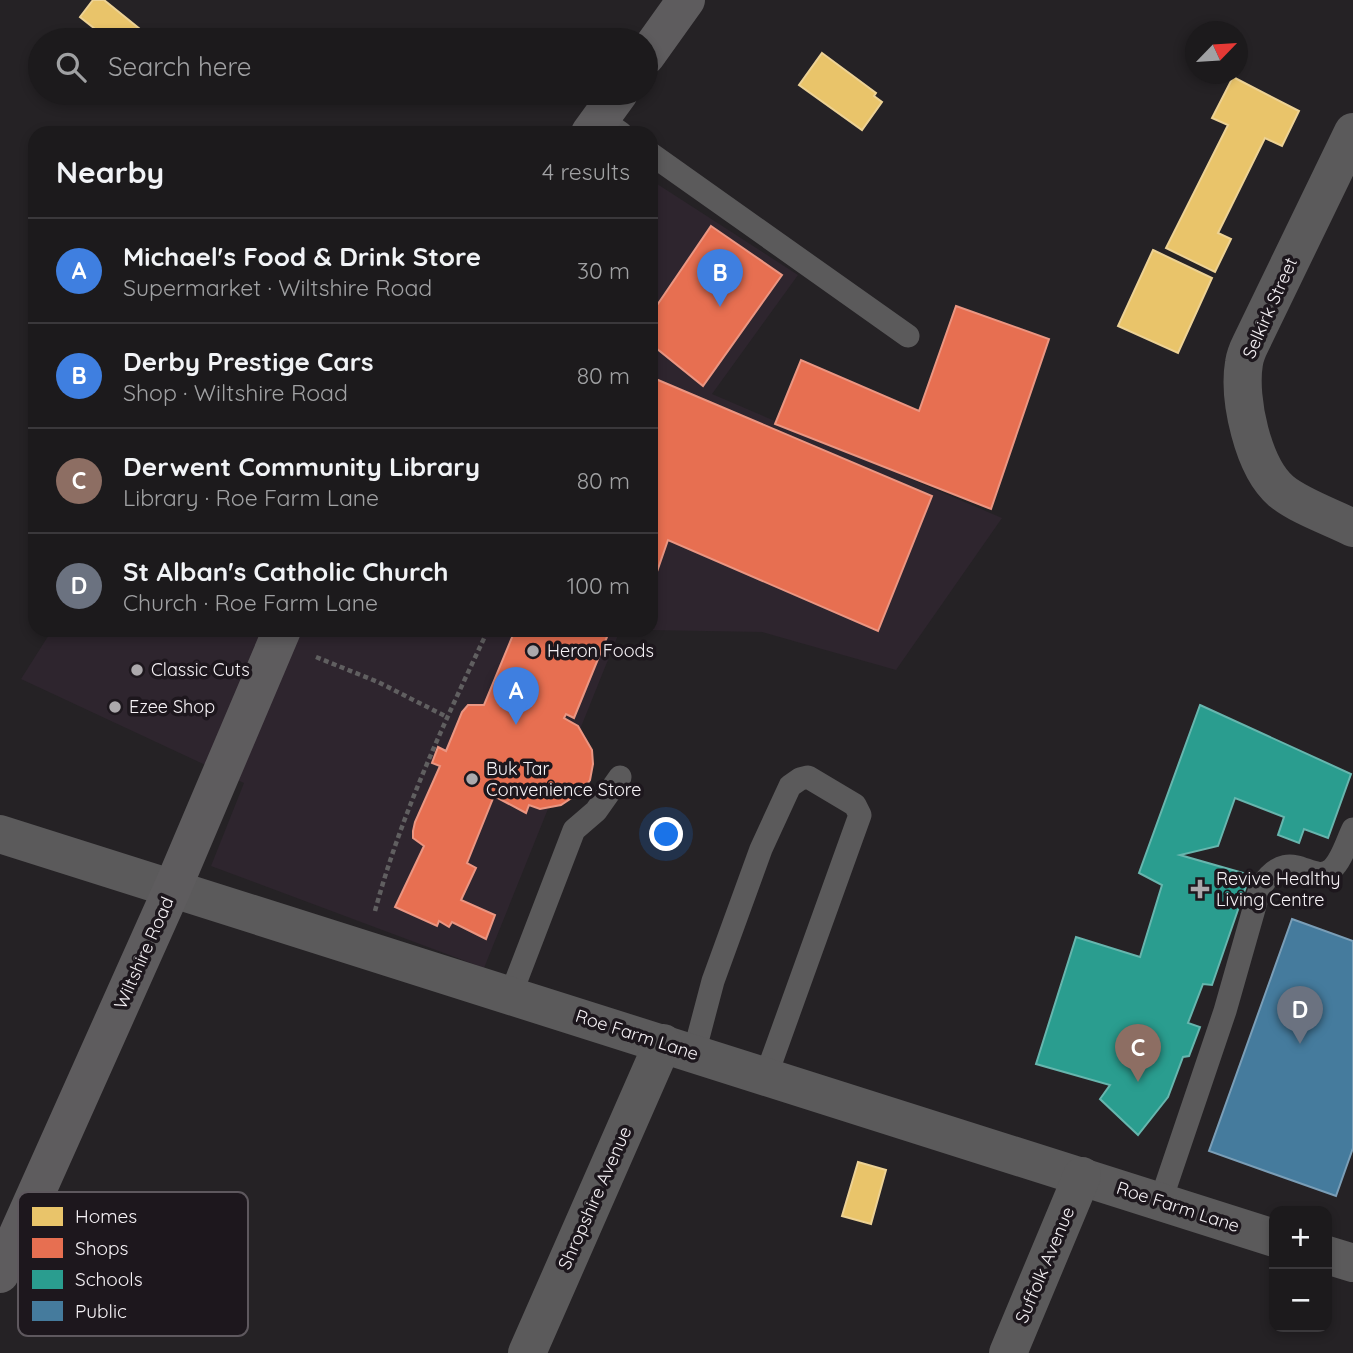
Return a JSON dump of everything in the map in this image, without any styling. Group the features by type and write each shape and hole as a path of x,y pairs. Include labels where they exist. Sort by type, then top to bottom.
{"street":[{"path":"658,39 686,0"},
{"name":"Selkirk Street","path":"1353,132 1251,343 1243,366 1250,427 1256,453 1267,475 1292,499 1353,528"},
{"name":"Wiltshire Road","path":"37,1192 173,887 278,637"},
{"name":"Roe Farm Lane","path":"0,834 1269,1236"},
{"name":"Shropshire Avenue","path":"527,1353 679,1048"},
{"name":"Suffolk Avenue","path":"1008,1353 1082,1177"},
{"name":"Wiltshire Road","path":"0,1274 18,1234"},
{"path":"1332,1257 1353,1263"}],"lane":[{"path":"658,159 908,336"},
{"path":"511,995 573,830 596,811 620,777"},
{"path":"679,1048 713,981 761,849 790,786 808,777 855,805 860,815 766,1076"},
{"path":"1161,1200 1225,1011 1260,888 1270,872 1283,867 1295,866 1320,874 1329,871 1337,863 1353,829"}],"path":[{"path":"283,637 447,717"},
{"path":"365,948 389,860 447,717 485,637"}],"shaded area":[{"path":"658,185 798,275 712,394 1002,518 896,670 762,632 658,630"},
{"path":"48,637 617,637 484,968 211,866 244,783 21,679"}],"building: Homes":[{"path":"93,0 104,0 139,28 94,28 80,17"},
{"path":"822,53 876,93 874,96 882,102 862,130 799,85"},
{"path":"1229,84 1247,84 1299,111 1282,146 1265,138 1218,233 1231,239 1215,272 1166,248 1228,125 1212,118"},
{"path":"1153,250 1212,278 1178,353 1118,326"},
{"path":"858,1162 886,1170 871,1224 842,1216"}],"building: Shops":[{"path":"711,226 782,275 703,386 658,350 658,304"},
{"path":"956,306 1049,339 991,509 775,424 801,360 919,411"},
{"path":"658,380 932,496 878,631 668,540 658,569"},
{"path":"512,637 607,637 574,718 566,714 564,718 578,726 592,750 590,780 582,791 561,805 540,809 529,805 526,813 494,796 467,863 476,868 461,900 495,915 486,939 452,922 449,927 439,921 437,926 395,907 424,846 413,838 413,831 440,766 432,763 438,747 446,751 462,712 468,705 484,705"}],"building: Schools":[{"path":"1200,705 1351,774 1328,838 1304,829 1299,843 1278,835 1284,817 1235,798 1218,846 1180,855 1250,875 1212,985 1203,984 1188,1023 1200,1027 1189,1056 1183,1057 1168,1097 1138,1135 1100,1099 1110,1085 1036,1064 1076,937 1140,957 1162,885 1139,873"}],"building: Public":[{"path":"1292,919 1353,941 1353,1148 1336,1196 1209,1151"}],"place":[{"name":"Derby Prestige Cars","path":"720,307"},
{"name":"Heron Foods","path":"533,651"},
{"name":"Classic Cuts","path":"137,670"},
{"name":"Ezee Shop","path":"115,707"},
{"name":"Michael's Food & Drink Store","path":"516,725"},
{"name":"Buk Tar Convenience Store","path":"472,779"},
{"name":"Revive Healthy Living Centre","path":"1200,889"},
{"name":"St Alban's Catholic Church","path":"1300,1044"},
{"name":"Derwent Community Library","path":"1138,1082"}]}
